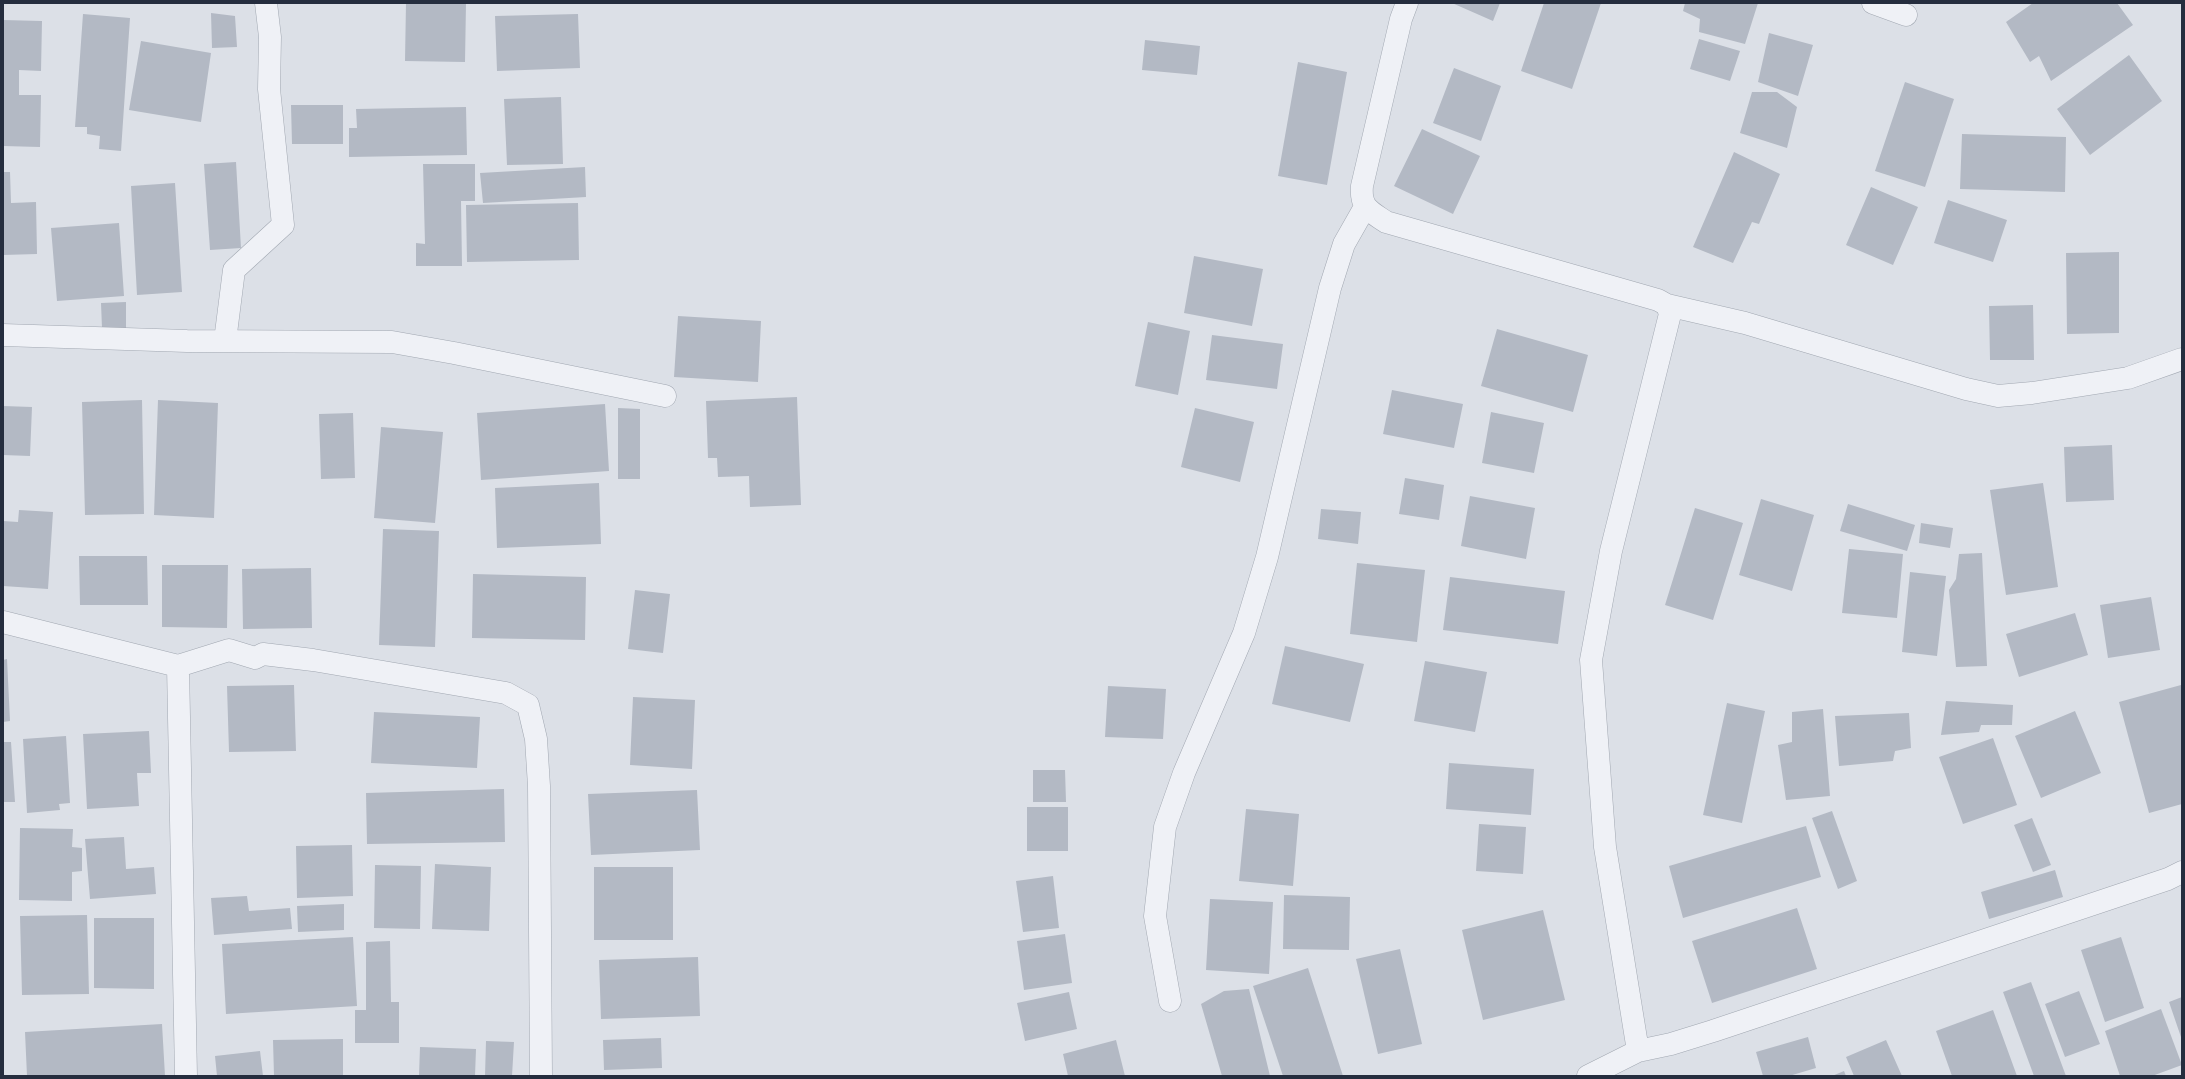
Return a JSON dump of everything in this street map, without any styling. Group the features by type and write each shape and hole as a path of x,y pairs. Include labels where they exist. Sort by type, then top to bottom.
{"street":[{"path":"225,341 234,270 283,226 269,89 270,37 266,3"},
{"path":"1407,3 1401,19 1362,186 1361,196 1365,208 1386,222 1658,300 1667,305 1745,323 1966,389 1998,396 2032,393 2128,378 2182,359"},
{"path":"1873,3 1906,15"},
{"path":"1170,1001 1155,916 1165,827 1184,773 1244,633 1267,557 1330,288 1344,244 1365,208"},
{"path":"1638,1050 1605,847 1591,660 1611,551 1670,314 1667,305"},
{"path":"3,335 225,341 392,342 454,352 665,396"},
{"path":"3,622 178,666 229,650 255,658 263,654 506,693 528,705 536,739 539,786 541,1076"},
{"path":"178,666 186,1076"},
{"path":"1588,1076 1638,1050 1671,1044 1769,1012 2168,879 2182,872"}],"building":[{"path":"406,3 466,3 465,62 405,61"},
{"path":"1452,3 1500,3 1493,21"},
{"path":"1544,3 1601,3 1572,89 1521,71"},
{"path":"1685,3 1758,3 1745,44 1699,32 1700,19 1683,11"},
{"path":"2033,3 2117,3 2133,25 2051,81 2039,56 2030,62 2006,22"},
{"path":"211,13 235,16 237,47 212,48"},
{"path":"83,14 130,18 121,151 99,149 100,136 87,134 87,127 75,127"},
{"path":"578,14 580,68 497,71 495,16"},
{"path":"3,20 42,21 41,71 19,70 19,95 41,95 40,147 3,146"},
{"path":"1769,33 1813,45 1798,96 1758,82"},
{"path":"1699,39 1740,51 1730,81 1690,69"},
{"path":"1145,40 1200,46 1197,75 1142,70"},
{"path":"141,41 211,53 201,122 129,110"},
{"path":"2129,55 2162,101 2090,155 2057,109"},
{"path":"1298,62 1347,72 1327,185 1278,176"},
{"path":"1454,68 1501,86 1481,141 1433,123"},
{"path":"1905,82 1954,99 1925,187 1875,171"},
{"path":"1752,92 1777,92 1797,107 1787,148 1740,133"},
{"path":"561,97 563,164 507,165 504,99"},
{"path":"291,105 343,105 343,144 292,144"},
{"path":"466,107 467,155 349,157 349,128 357,128 356,109"},
{"path":"1422,129 1480,156 1453,214 1394,186"},
{"path":"1962,134 2066,137 2065,192 1960,189"},
{"path":"1734,152 1780,174 1759,224 1752,222 1733,263 1693,247"},
{"path":"236,162 241,248 210,250 204,164"},
{"path":"423,164 475,164 475,201 461,201 462,266 416,266 416,243 425,244"},
{"path":"585,167 586,197 483,203 480,173"},
{"path":"3,172 10,172 11,203 36,202 37,254 3,255"},
{"path":"175,183 182,292 137,295 131,186"},
{"path":"1871,187 1918,207 1893,265 1846,245"},
{"path":"1948,200 2007,220 1993,262 1934,243"},
{"path":"578,203 579,260 467,262 466,205"},
{"path":"119,223 124,296 57,301 51,228"},
{"path":"2119,252 2119,333 2067,334 2066,253"},
{"path":"1194,256 1263,269 1252,326 1184,313"},
{"path":"126,302 126,328 102,328 101,303"},
{"path":"2033,305 2034,360 1990,360 1989,306"},
{"path":"678,316 761,321 758,382 674,377"},
{"path":"1148,322 1190,331 1178,395 1135,386"},
{"path":"1497,329 1588,355 1573,412 1481,386"},
{"path":"1212,335 1283,344 1277,389 1206,380"},
{"path":"1392,390 1463,404 1454,448 1383,434"},
{"path":"797,397 801,505 750,507 749,476 718,477 717,458 708,458 706,401"},
{"path":"142,400 144,514 85,515 82,402"},
{"path":"158,400 218,403 214,518 154,515"},
{"path":"605,404 609,471 481,480 477,413"},
{"path":"3,406 32,407 30,456 3,455"},
{"path":"618,408 640,409 640,479 618,479"},
{"path":"1195,408 1254,422 1240,482 1181,467"},
{"path":"1491,412 1544,423 1534,473 1482,463"},
{"path":"353,413 355,478 321,479 319,414"},
{"path":"381,427 443,432 435,523 374,518"},
{"path":"2112,445 2114,500 2066,502 2064,447"},
{"path":"1405,478 1444,485 1439,520 1399,514"},
{"path":"599,483 601,544 497,548 495,488"},
{"path":"2043,483 2058,587 2006,595 1990,490"},
{"path":"1470,496 1535,508 1526,559 1461,546"},
{"path":"1761,499 1814,515 1792,591 1739,575"},
{"path":"1848,504 1915,525 1907,551 1840,531"},
{"path":"1695,508 1743,523 1713,620 1665,605"},
{"path":"1321,509 1361,512 1358,544 1318,539"},
{"path":"19,510 53,512 48,589 3,586 3,521 18,522"},
{"path":"1921,523 1953,528 1950,548 1919,543"},
{"path":"383,529 439,531 435,647 379,645"},
{"path":"1849,549 1903,554 1897,618 1842,613"},
{"path":"1982,553 1987,666 1956,667 1949,590 1956,579 1959,554"},
{"path":"79,556 147,556 148,605 80,605"},
{"path":"1357,563 1425,570 1417,642 1350,634"},
{"path":"162,565 228,565 227,628 162,627"},
{"path":"311,568 312,628 243,629 242,569"},
{"path":"1910,572 1946,576 1937,656 1902,652"},
{"path":"473,574 586,577 585,640 472,638"},
{"path":"1450,577 1565,591 1558,644 1443,630"},
{"path":"635,590 670,594 663,653 628,649"},
{"path":"2151,597 2160,650 2108,658 2100,605"},
{"path":"2075,613 2088,655 2019,677 2006,634"},
{"path":"1285,646 1364,664 1350,722 1272,704"},
{"path":"7,659 10,721 3,722 3,660"},
{"path":"1425,661 1487,672 1475,732 1414,721"},
{"path":"294,685 296,751 229,752 227,686"},
{"path":"2181,685 2182,804 2149,813 2119,702"},
{"path":"1108,686 1166,689 1163,739 1105,737"},
{"path":"633,697 695,700 692,769 630,765"},
{"path":"1946,701 2013,705 2012,725 1981,725 1979,732 1941,735"},
{"path":"1727,703 1765,711 1742,823 1703,815"},
{"path":"1823,709 1830,796 1786,800 1778,745 1792,742 1792,712"},
{"path":"2075,711 2101,773 2041,798 2015,736"},
{"path":"374,712 480,717 477,768 371,763"},
{"path":"1909,713 1911,748 1895,751 1893,761 1839,766 1835,716"},
{"path":"149,731 151,773 137,773 139,806 87,809 83,734"},
{"path":"66,736 70,803 59,804 60,810 27,813 23,739"},
{"path":"1993,738 2017,805 1963,824 1939,757"},
{"path":"3,742 11,742 15,802 3,802"},
{"path":"1449,763 1534,769 1531,815 1446,809"},
{"path":"1033,770 1065,770 1066,802 1033,802"},
{"path":"504,789 505,842 367,844 366,793"},
{"path":"697,790 700,850 591,855 588,794"},
{"path":"1027,807 1068,807 1068,851 1027,851"},
{"path":"1246,809 1299,814 1293,886 1239,881"},
{"path":"1832,811 1857,881 1838,889 1812,818"},
{"path":"2032,818 2051,865 2033,872 2014,825"},
{"path":"1479,824 1526,827 1523,874 1476,871"},
{"path":"1806,826 1821,877 1683,918 1669,866"},
{"path":"20,828 73,829 72,847 82,848 82,871 72,872 72,901 19,900"},
{"path":"124,837 126,869 154,867 156,894 90,899 85,839"},
{"path":"352,845 353,896 297,898 296,846"},
{"path":"435,864 491,867 489,931 432,929"},
{"path":"375,865 421,866 420,929 374,928"},
{"path":"594,867 673,867 673,940 594,940"},
{"path":"2055,870 2063,897 1989,919 1981,892"},
{"path":"1053,876 1059,928 1023,932 1016,881"},
{"path":"1284,895 1350,897 1349,950 1283,949"},
{"path":"247,896 249,911 290,908 292,929 214,935 211,898"},
{"path":"1210,899 1273,902 1269,974 1206,970"},
{"path":"344,904 344,930 298,932 297,906"},
{"path":"1797,908 1817,969 1712,1003 1692,941"},
{"path":"1543,910 1565,1000 1483,1020 1462,930"},
{"path":"87,915 89,994 22,995 20,916"},
{"path":"94,918 154,918 154,989 94,988"},
{"path":"1065,934 1072,983 1024,990 1017,941"},
{"path":"353,937 357,1006 226,1014 222,944"},
{"path":"2121,937 2144,1008 2105,1022 2081,950"},
{"path":"390,941 391,1002 399,1002 399,1043 355,1043 355,1010 366,1010 366,942"},
{"path":"1400,949 1422,1044 1378,1054 1356,959"},
{"path":"698,957 700,1016 601,1019 599,960"},
{"path":"1308,968 1343,1076 1283,1076 1253,986"},
{"path":"2031,982 2066,1076 2034,1076 2003,992"},
{"path":"1249,989 1270,1076 1222,1076 1201,1004 1224,991"},
{"path":"2079,991 2100,1044 2065,1057 2045,1004"},
{"path":"1069,992 1077,1029 1025,1041 1017,1003"},
{"path":"2182,997 2182,1040 2169,1002"},
{"path":"2161,1009 2182,1065 2152,1076 2120,1076 2105,1031"},
{"path":"1993,1010 2017,1076 1952,1076 1936,1031"},
{"path":"162,1024 165,1076 27,1076 25,1032"},
{"path":"1808,1037 1816,1068 1789,1076 1763,1076 1756,1052"},
{"path":"661,1038 662,1068 604,1070 603,1040"},
{"path":"343,1039 343,1076 274,1076 273,1040"},
{"path":"1116,1040 1125,1076 1068,1076 1063,1054"},
{"path":"1886,1040 1902,1076 1854,1076 1846,1057"},
{"path":"486,1041 514,1042 512,1076 485,1076"},
{"path":"420,1047 476,1049 475,1076 419,1076"},
{"path":"260,1051 263,1076 217,1076 215,1056"},
{"path":"1844,1071 1846,1076 1832,1076"}]}
